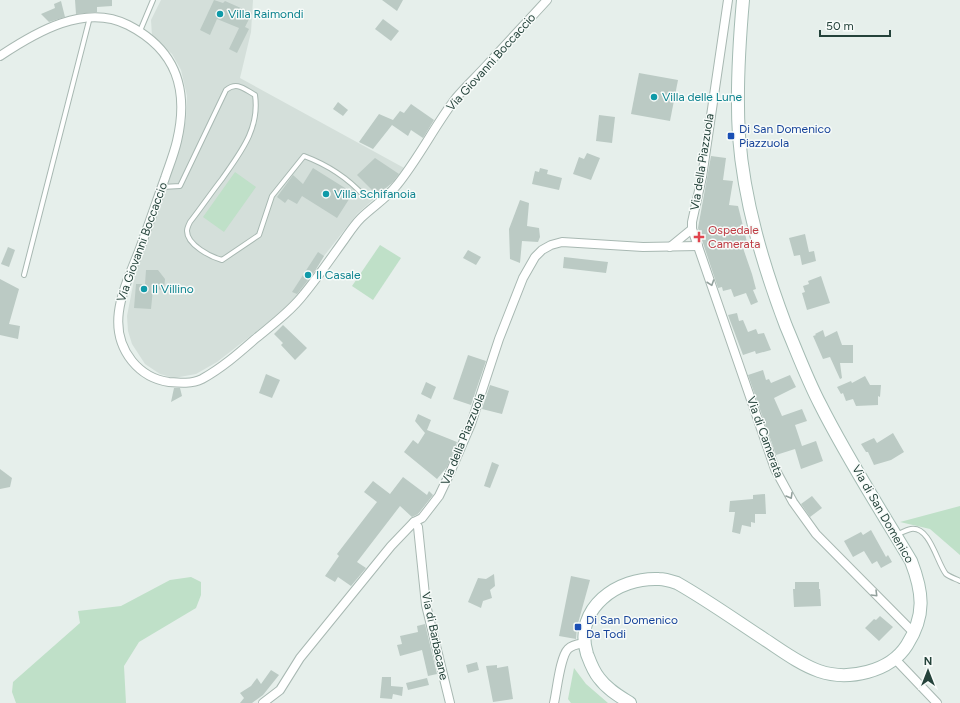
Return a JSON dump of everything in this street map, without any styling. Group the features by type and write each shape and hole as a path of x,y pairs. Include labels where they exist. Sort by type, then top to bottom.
{"main road":[{"name":"Via di San Domenico","path":"630,703 598,678 591,664 585,643 585,629 587,618 596,605 610,592 620,587 645,579 660,579 677,583 792,657 820,671 840,674 861,673 876,669 895,659 906,647 914,633 920,612 921,594 918,578 911,561 820,404 795,349 772,290 758,242 747,196 739,136 738,60 743,0"}],"street":[{"name":"Via Giovanni Boccaccio","path":"0,56 47,28 80,18 105,18 122,22 140,31 162,50 176,72 179,84 181,115 177,142 147,230 121,296 118,311 118,328 123,347 138,368 148,375 164,381 184,383 194,382 230,360 280,319 302,297 360,219 396,186 456,98 547,0"},
{"name":"Via della Piazzuola","path":"263,703 280,690 305,652 391,546 414,522 422,518 439,496 471,424 499,338 523,278 535,257 550,245 562,242 670,247 698,246 692,228 692,222 702,177 728,0"},
{"path":"670,247 692,228"},
{"name":"Via di Camerata","path":"698,246 775,469 783,485 793,502 816,534 914,633"},
{"name":"Via di Barbacane","path":"414,522 418,527 426,605 450,703"},
{"path":"554,703 563,657 567,650 572,646 585,643"},
{"path":"895,659 937,703"},
{"path":"275,703 280,690"}],"lane":[{"path":"140,31 154,0"},
{"path":"24,275 90,17"},
{"path":"162,187 180,186 226,90 231,86 238,86 255,95 256,104 253,127 243,150 190,222 187,230 189,238 198,248 215,258 222,260 259,235 272,196 304,156 321,162 352,183 364,196"},
{"path":"896,535 912,529 918,530 925,535 931,542 947,574 960,581"}],"shaded area":[{"path":"161,0 253,0 251,32 240,78 406,169 357,214 324,256 299,296 284,310 217,362 196,374 174,378 160,374 145,364 132,344 128,331 127,316 135,275 186,120 187,96 181,70 172,54 152,36 151,20"}],"green space":[{"path":"235,172 256,187 224,232 203,217"},
{"path":"380,245 401,258 373,300 352,286"},
{"path":"960,506 960,555 930,529 900,522"},
{"path":"191,577 201,582 201,595 196,608 139,642 124,666 126,703 16,703 12,692 13,682 80,623 78,611 121,606 170,580"},
{"path":"574,668 586,684 608,703 571,703 568,699"}],"building":[{"path":"75,0 112,0 112,6 97,7 97,12 76,14"},
{"path":"214,0 223,3 225,1 252,13 245,27 249,29 237,53 229,49 239,28 217,19 210,35 200,30"},
{"path":"382,0 403,0 397,11"},
{"path":"61,1 65,17 49,22 41,14 55,8 54,4"},
{"path":"383,19 399,31 391,41 375,29"},
{"name":"Villa delle Lune","path":"639,73 678,80 670,121 631,114"},
{"path":"338,102 348,110 343,116 333,109"},
{"path":"411,104 434,120 423,138 411,130 408,136 392,125 373,149 359,142 379,114 393,120 400,111 404,113"},
{"path":"599,115 615,117 612,143 596,141"},
{"path":"587,153 600,158 591,180 573,174 579,157 584,159"},
{"path":"711,156 726,158 723,180 733,181 729,205 738,206 748,246 743,248 752,274 756,289 753,290 758,302 751,305 746,293 734,297 731,289 723,291 722,287 718,288 698,228"},
{"path":"375,158 399,174 392,183 377,195 357,175"},
{"name":"Villa Schifanoia","path":"313,168 353,193 337,218 302,196 297,204 288,199 285,203 277,197 293,175 303,184"},
{"path":"540,168 548,170 547,174 562,178 559,190 532,184 535,171 539,172"},
{"path":"520,200 529,203 527,226 539,228 540,237 538,242 522,241 520,263 510,259 509,229"},
{"path":"805,234 809,252 814,251 816,261 802,265 800,255 794,256 789,238"},
{"path":"8,247 15,250 9,267 1,264"},
{"path":"468,250 481,257 476,265 463,258"},
{"name":"Il Casale","path":"318,252 324,256 315,271 297,294 292,292"},
{"path":"564,257 608,262 606,273 563,268"},
{"name":"Il Villino","path":"146,270 158,270 165,279 164,290 153,289 151,309 134,308 136,284 145,284"},
{"path":"821,276 830,303 807,310 802,293 805,292 803,286 809,284 808,281"},
{"path":"0,279 19,289 9,324 20,326 18,339 0,335"},
{"path":"737,313 739,321 743,320 748,332 756,329 758,334 764,333 771,350 756,354 755,351 743,355 728,315"},
{"path":"283,325 307,348 295,360 281,345 283,343 274,334"},
{"path":"823,330 825,337 837,331 842,345 853,345 853,363 840,363 842,378 840,379 830,357 823,359 813,336"},
{"path":"468,355 486,361 471,405 453,399"},
{"path":"763,370 766,380 769,379 771,383 790,375 796,387 774,398 782,416 802,409 807,421 795,425 802,446 816,441 823,461 801,469 795,449 776,455 748,375"},
{"path":"266,374 280,380 272,398 259,393"},
{"path":"865,376 870,385 881,385 880,397 878,396 878,405 856,406 853,399 846,401 843,393 841,394 837,387 851,381 852,383"},
{"path":"426,382 436,387 431,399 421,394"},
{"path":"490,385 509,391 502,414 482,409"},
{"path":"174,388 180,388 182,396 171,402"},
{"path":"418,414 431,420 427,430 457,442 447,467 437,479 404,452 413,440 418,444 425,433 415,421"},
{"path":"893,433 904,452 891,460 874,465 868,452 866,452 861,444 874,438 877,443"},
{"path":"492,462 499,465 490,488 484,486"},
{"path":"0,469 12,478 10,487 0,489"},
{"path":"403,477 427,495 429,491 433,495 418,514 412,517 400,506 357,562 366,568 351,586 338,577 335,582 325,576 339,556 337,554 377,502 364,492 373,481 390,494"},
{"path":"765,494 766,514 755,514 755,523 751,522 751,527 742,525 740,534 732,532 735,512 729,512 730,501 753,499 753,495"},
{"path":"812,496 822,508 810,517 801,504"},
{"path":"871,530 886,557 888,555 892,562 881,568 877,561 872,564 864,551 853,557 844,541 861,532 863,535"},
{"path":"494,574 495,586 490,590 492,598 483,601 481,608 468,602 478,578 486,579"},
{"path":"571,576 590,580 577,627 576,639 559,636"},
{"path":"795,582 819,582 821,606 794,607 793,589 795,589"},
{"path":"880,616 893,627 879,641 865,628 874,619 876,620"},
{"path":"425,624 437,674 428,676 422,650 400,656 397,645 402,644 400,636 418,632 417,626"},
{"path":"477,662 479,670 468,673 466,665"},
{"path":"497,665 497,668 508,666 513,699 493,702 486,666"},
{"path":"271,670 279,675 263,695 252,703 240,703 244,698 240,693 251,686 257,678 261,684"},
{"path":"382,677 391,677 391,686 403,687 402,696 393,694 392,699 380,698"},
{"path":"427,678 429,685 408,690 406,683"}],"place":[{"name":"Villa Raimondi","path":"220,14"},
{"name":"Villa delle Lune","path":"654,97"},
{"name":"Di San Domenico Piazzuola","path":"731,136"},
{"name":"Villa Schifanoia","path":"326,194"},
{"name":"Ospedale Camerata","path":"699,237"},
{"name":"Il Casale","path":"308,275"},
{"name":"Il Villino","path":"144,289"},
{"name":"Di San Domenico Da Todi","path":"578,627"}]}
